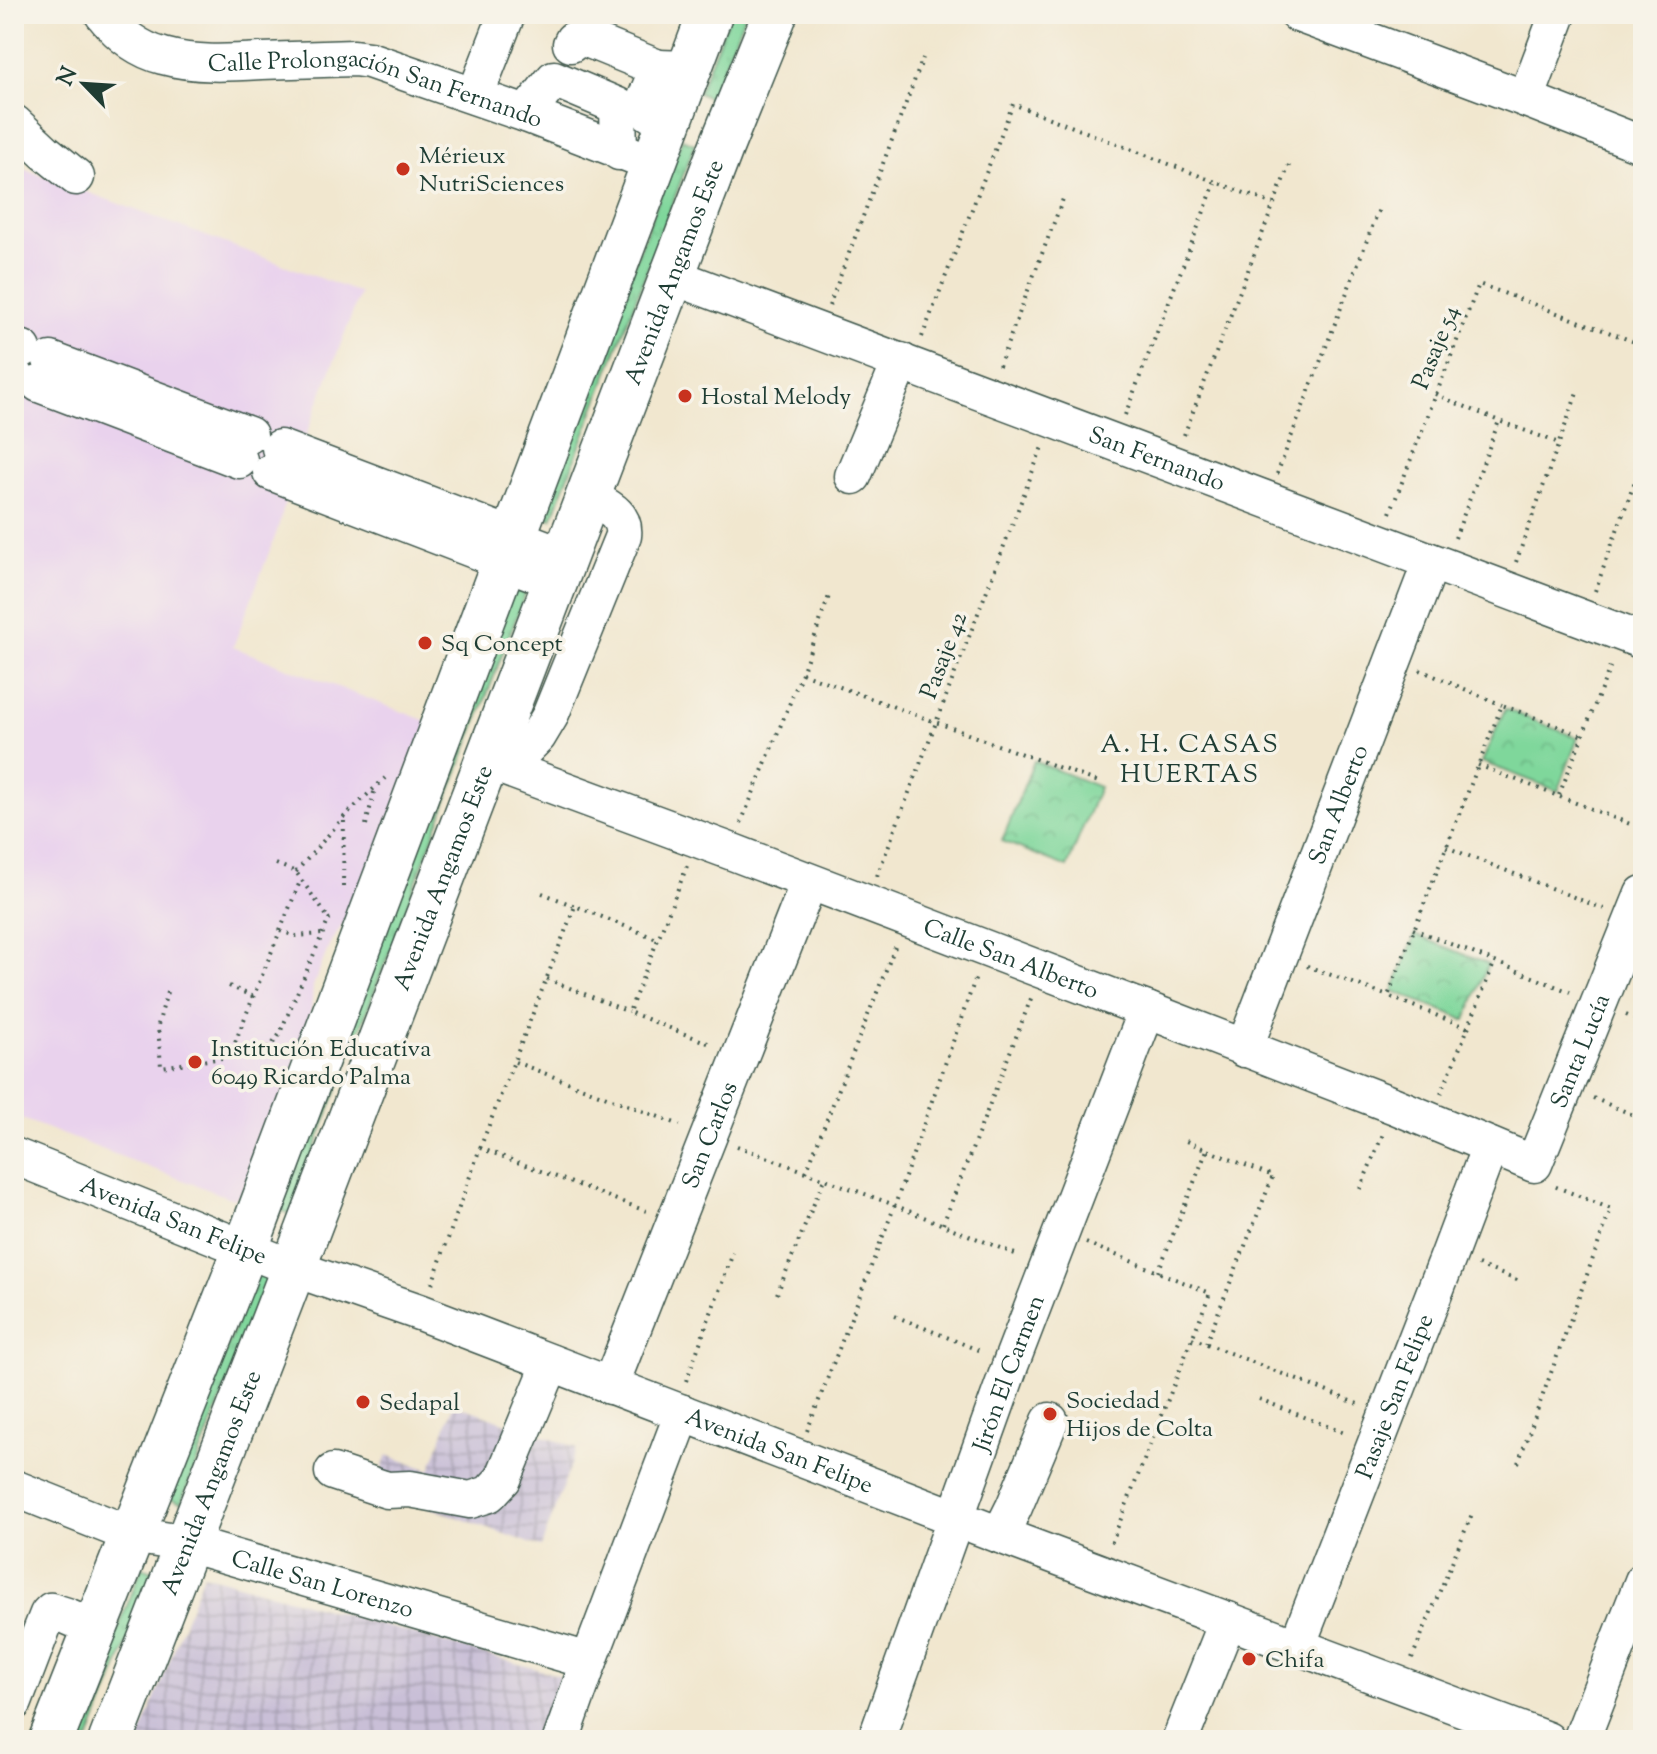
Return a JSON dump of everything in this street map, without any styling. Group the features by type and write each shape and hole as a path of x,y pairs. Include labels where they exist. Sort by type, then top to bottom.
{"main road":[{"path":"51,1740 246,1248 509,549 646,129 674,69 710,14"},
{"name":"Avenida Angamos Este","path":"111,1740 775,14"},
{"path":"646,129 725,138"}],"street":[{"name":"Calle Prolongación San Fernando","path":"103,14 133,42 164,57 215,63 369,60 526,114 646,129"},
{"path":"475,96 507,14"},
{"path":"1298,14 1643,145"},
{"path":"1526,99 1558,14"},
{"path":"526,114 561,66 573,40 582,37 674,69"},
{"path":"561,66 646,129"},
{"path":"14,123 76,177"},
{"name":"San Fernando","path":"672,276 1633,637"},
{"path":"26,365 560,569"},
{"path":"866,475 911,366"},
{"path":"487,761 525,749 538,736 550,716 623,536 621,519 588,496"},
{"name":"San Alberto","path":"1244,1049 1394,660 1438,564"},
{"name":"Calle San Alberto","path":"487,761 1147,1010 1395,1106 1534,1164"},
{"name":"San Carlos","path":"610,1386 809,882"},
{"name":"Santa Lucía","path":"1534,1164 1637,907"},
{"name":"Jirón El Carmen","path":"876,1740 1011,1363 1147,1010"},
{"name":"Pasaje San Felipe","path":"1297,1646 1490,1146"},
{"name":"Avenida San Felipe","path":"14,1156 293,1268 422,1313 1297,1646 1524,1736"},
{"path":"333,1472 387,1490 410,1489 470,1500 489,1494 503,1479 551,1363"},
{"path":"561,1740 679,1411"},
{"path":"1000,1535 1050,1421"},
{"name":"Calle San Lorenzo","path":"14,1488 132,1535 188,1544 589,1661"},
{"path":"1581,1740 1643,1581"},
{"path":"14,1702 51,1611 67,1616 92,1637"},
{"path":"1180,1740 1228,1620"}],"path":[{"path":"820,331 923,58"},
{"path":"911,366 1013,104 1273,204"},
{"path":"1173,464 1289,165"},
{"path":"1115,442 1215,183"},
{"path":"988,395 1063,199"},
{"path":"1267,499 1379,209"},
{"name":"Pasaje 54","path":"1383,542 1388,518 1479,284 1643,345"},
{"path":"1506,591 1577,393"},
{"path":"1435,394 1559,443"},
{"name":"Pasaje 42","path":"866,904 1053,419"},
{"path":"1438,564 1499,421"},
{"path":"1584,619 1643,459"},
{"path":"730,851 802,673 830,593"},
{"path":"1559,796 1583,736 1633,637"},
{"path":"1394,660 1583,736"},
{"path":"802,673 1101,783"},
{"path":"1388,996 1502,705"},
{"path":"1478,765 1643,829"},
{"path":"296,872 344,817 392,771"},
{"path":"343,897 344,817"},
{"path":"629,1012 697,839"},
{"path":"1446,847 1637,907"},
{"path":"167,992 158,1025 161,1067 229,1057 271,1046 279,1035 329,919 296,872 276,864"},
{"path":"229,1057 301,879"},
{"path":"542,893 659,940"},
{"path":"422,1313 480,1148 575,906"},
{"path":"806,1172 906,919"},
{"path":"280,931 296,936 323,934 331,928"},
{"path":"1413,929 1643,1022"},
{"path":"797,1457 895,1205 986,949"},
{"path":"1280,956 1468,1028"},
{"path":"1430,1121 1495,961"},
{"path":"943,1224 1042,971"},
{"path":"547,979 741,1057"},
{"path":"229,986 254,997"},
{"path":"515,1062 895,1205 1048,1267"},
{"path":"1565,1087 1643,1119"},
{"path":"1360,1189 1395,1106"},
{"path":"1186,1141 1273,1176 1206,1343"},
{"path":"480,1148 676,1223"},
{"path":"1158,1272 1207,1150"},
{"path":"1518,1463 1611,1209 1548,1183 1534,1164"},
{"path":"777,1294 824,1179"},
{"path":"1061,1233 1210,1293 1100,1573"},
{"path":"679,1411 733,1253"},
{"path":"1449,1255 1522,1282"},
{"path":"895,1316 1011,1363"},
{"path":"1192,1338 1380,1431"},
{"path":"1259,1399 1380,1431"},
{"path":"1401,1686 1472,1514"}],"shaded area":[{"path":"14,165 360,293 305,438 276,534 233,647 429,722 358,903 331,941 313,986 310,1024 246,1191 233,1199 14,1116"},
{"path":"454,1404 577,1448 541,1547 375,1488 387,1455 430,1470"},
{"path":"203,1574 561,1676 536,1740 139,1740"}],"green space":[{"path":"730,14 745,14 711,99 698,93"},
{"path":"682,139 695,144 552,519 539,514"},
{"path":"512,583 527,589 290,1214 274,1208"},
{"path":"1505,709 1578,738 1558,791 1482,762"},
{"path":"1034,761 1099,787 1067,867 1002,841"},
{"path":"1415,935 1488,964 1466,1020 1393,991"},
{"path":"256,1273 268,1278 181,1503 169,1498"},
{"path":"142,1567 155,1572 89,1740 75,1740"}],"place":[{"name":"Mérieux NutriSciences","path":"403,169"},
{"name":"Hostal Melody","path":"685,396"},
{"name":"Sq Concept","path":"425,643"},
{"name":"Institución Educativa 6049 Ricardo Palma","path":"195,1062"},
{"name":"Sedapal","path":"363,1402"},
{"name":"Sociedad Hijos de Colta","path":"1050,1414"},
{"name":"Chifa","path":"1249,1659"}],"district":[{"name":"A. H. CASAS HUERTAS","path":"1190,758"}]}
